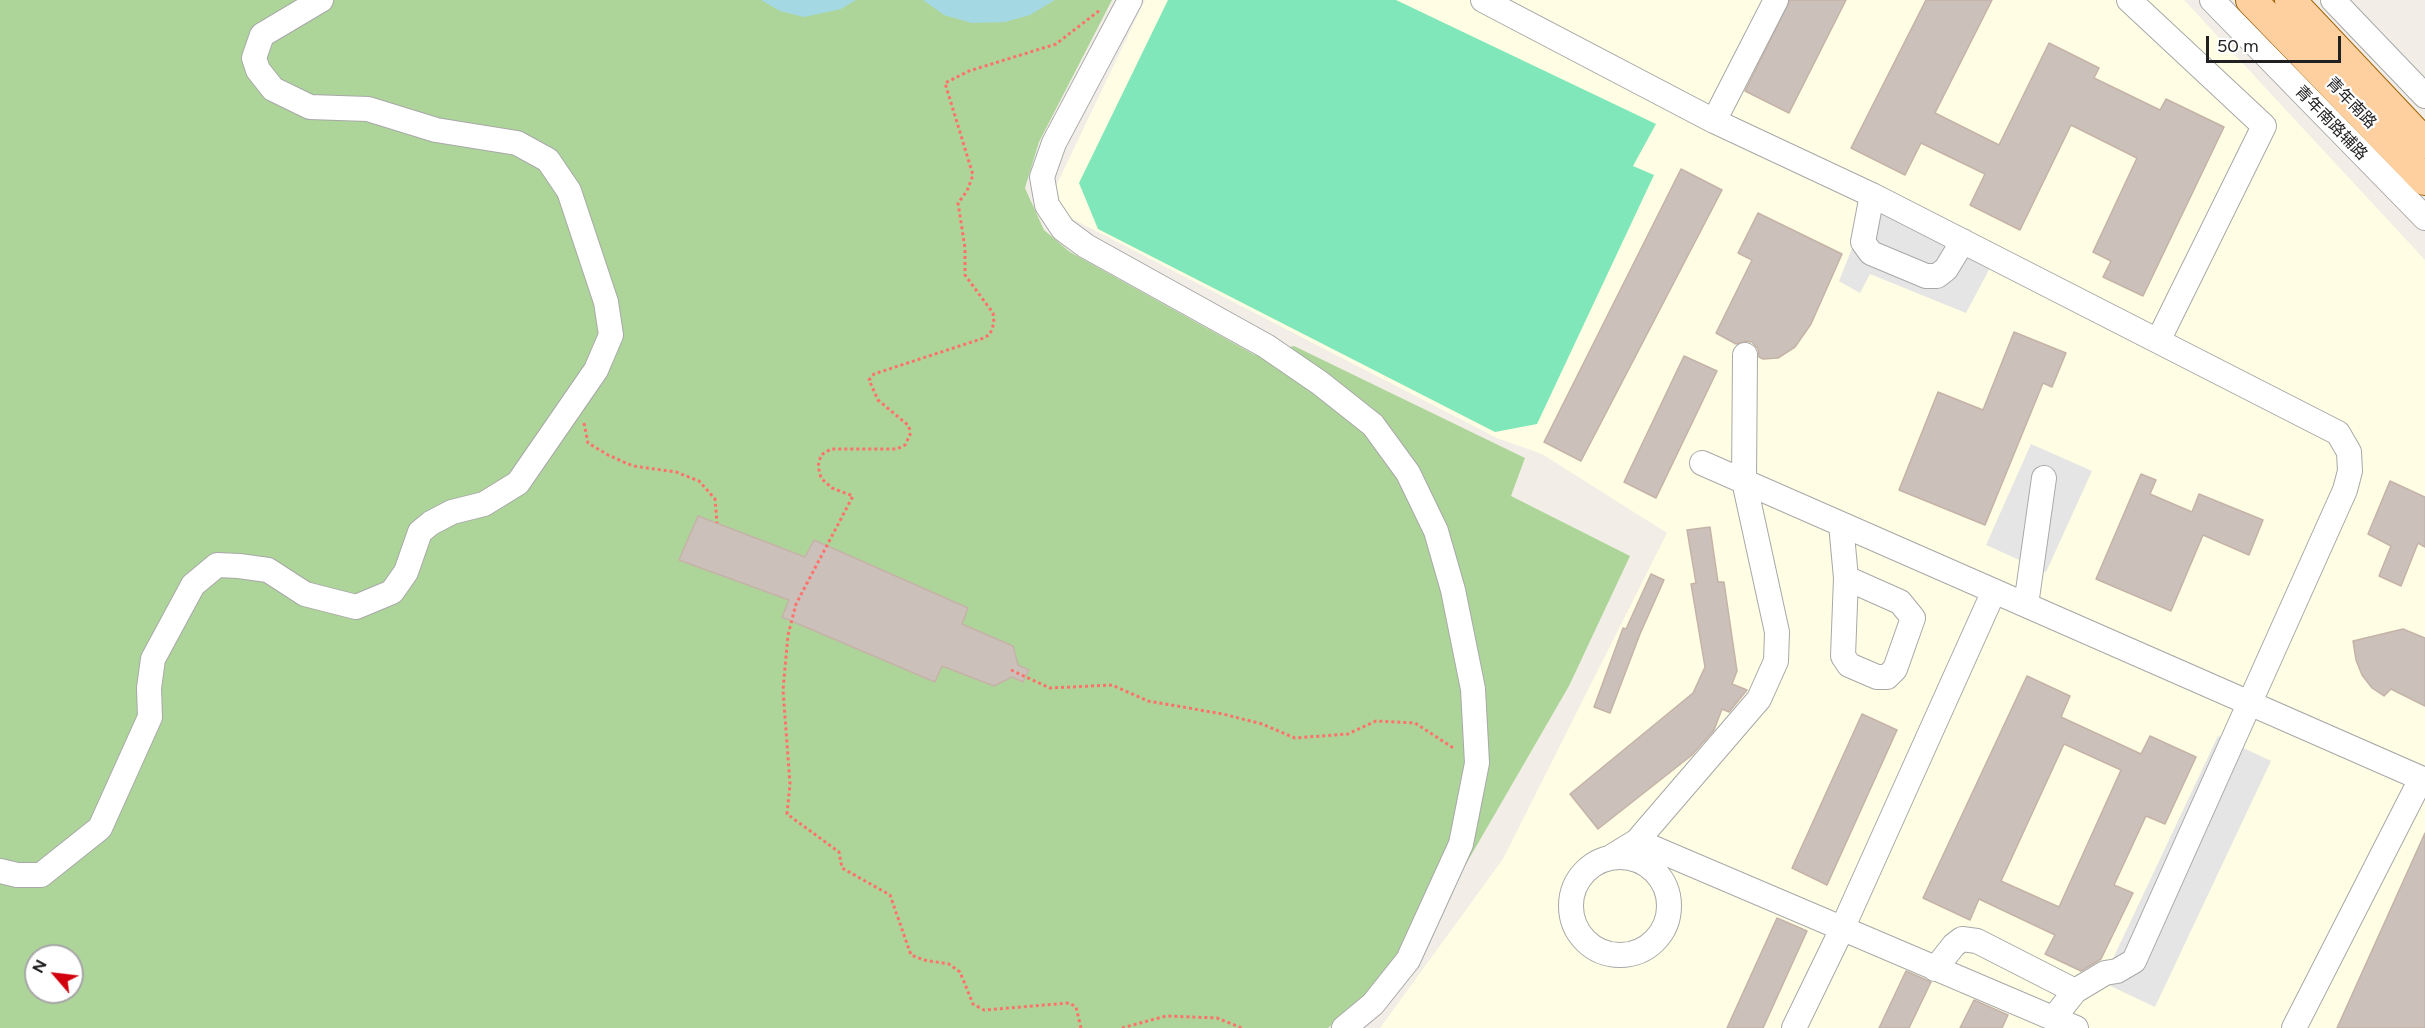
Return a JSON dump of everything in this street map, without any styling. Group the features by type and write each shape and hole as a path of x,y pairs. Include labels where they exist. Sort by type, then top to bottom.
{"main road":[{"name":"青年南路","path":"2251,0 2425,180"},
{"name":"青年南路","path":"2290,0 2425,143"}],"street":[{"path":"0,871 17,875 41,875 100,828 150,717 148,688 153,659 193,585 217,565 268,570 305,594 356,607 392,592 406,572 420,532 431,523 452,512 484,504 518,483 596,370 611,335 606,302 569,191 548,160 517,143 436,130 368,109 310,107 273,88 258,70 254,58 262,35 321,0"},
{"path":"1130,0 1054,143 1042,177 1047,206 1063,229 1086,246 1266,346 1320,383 1373,425 1408,472 1436,531 1453,590 1473,688 1477,763 1461,844 1408,960 1373,1004 1344,1028"},
{"path":"1484,0 1714,121 1872,195 2338,433 2349,452 2350,471 2345,490 2134,961 2117,971 2105,973 2075,991 2061,1024 1637,841"},
{"path":"1714,121 1776,0"},
{"path":"2129,0 2264,126 2158,341"},
{"name":"青年南路辅路","path":"2212,0 2425,218"},
{"path":"2333,0 2425,96"},
{"path":"1872,195 1863,242 1871,253 1926,276 1937,276 1946,269 1963,242"},
{"path":"1611,857 1623,857 1646,863 1655,870 1667,891 1669,914 1665,926 1651,944 1629,954 1617,955 1595,948 1578,932 1571,909 1572,897 1581,876 1600,861 1637,841 1759,699 1776,662 1777,632 1744,482 1745,355"},
{"path":"1702,463 2423,779 2294,1028"},
{"path":"2026,605 2044,478"},
{"path":"1841,524 1846,578"},
{"path":"1794,1028 1842,928 1994,591"},
{"path":"1935,969 1954,945 1962,939 1977,941 2075,991"}],"path":[{"path":"1081,1028 1076,1007 1069,1003 984,1010 973,1004 960,972 948,964 911,955 890,895 842,868 839,852 786,814 790,784 783,690 788,635 796,604 853,496 832,488 821,478 818,466 821,455 831,449 897,449 905,445 910,435 909,426 878,400 869,380 874,374 984,338 990,334 994,323 993,313 965,275 965,248 958,203 967,191 973,175 945,83 969,71 1056,44 1103,7"},
{"path":"578,397 588,443 633,466 676,472 699,481 715,499 717,523"},
{"path":"1011,670 1050,688 1112,685 1148,701 1222,714 1262,724 1295,738 1348,734 1376,721 1415,723 1477,763"},
{"path":"1122,1028 1166,1016 1217,1018 1242,1028"}],"shaded area":[{"path":"1145,0 2184,0 2425,260 2425,1028 1380,1028 1503,859 1667,533 1542,454 1497,438 1065,215 1055,188"},
{"path":"1869,206 1992,264 1966,313 1870,274 1860,293 1839,281"},
{"path":"2031,444 2092,471 2046,572 1986,545"},
{"path":"2218,736 2271,761 2155,1007 2102,982"}],"green space":[{"path":"0,0 1112,0 1039,142 1025,188 1044,230 1070,252 1255,355 1294,346 1525,458 1511,496 1630,556 1569,686 1466,864 1398,969 1328,1028 0,1028"},
{"path":"1168,0 1396,0 1656,124 1633,166 1654,175 1537,424 1495,432 1098,229 1079,183"}],"water":[{"path":"761,0 856,0 841,9 804,17 780,11"},
{"path":"923,0 1055,0 1030,15 1005,22 972,23 944,15"}],"building":[{"path":"1790,0 1846,0 1789,113 1745,91"},
{"path":"1926,0 1992,0 1935,113 1999,145 2049,43 2099,68 2094,78 2160,110 2166,99 2224,127 2143,296 2103,277 2111,261 2093,252 2137,158 2071,125 2020,230 1970,205 1985,174 1921,143 1905,175 1851,148"},
{"path":"1681,169 1722,190 1581,461 1544,442"},
{"path":"1758,213 1842,254 1811,324 1795,347 1778,358 1763,359 1759,357 1758,349 1752,342 1745,341 1736,344 1716,333 1752,260 1738,253"},
{"path":"2014,332 2066,353 2052,387 2043,383 1985,525 1899,490 1938,392 1983,410"},
{"path":"1684,356 1717,371 1656,498 1624,482"},
{"path":"2141,474 2156,480 2150,494 2192,512 2199,494 2263,520 2249,555 2203,535 2171,611 2096,579"},
{"path":"2390,481 2425,497 2425,547 2418,543 2401,586 2379,576 2391,546 2368,534"},
{"path":"698,516 805,557 814,540 968,608 962,624 1013,646 1018,665 1029,670 1023,682 1012,677 994,686 942,666 935,682 782,617 789,600 679,560"},
{"path":"1710,527 1718,582 1724,582 1737,671 1732,684 1747,690 1729,712 1722,709 1714,730 1692,755 1598,829 1570,794 1693,693 1705,667 1691,584 1696,583 1687,530"},
{"path":"1651,574 1664,580 1640,634 1610,713 1594,707 1623,628 1626,629"},
{"path":"2403,629 2425,638 2425,706 2391,689 2384,696 2372,688 2362,675 2356,660 2353,641"},
{"path":"2027,676 2070,696 2061,717 2141,754 2150,736 2196,757 2165,824 2146,816 2114,885 2133,893 2101,959 2081,971 2045,954 2055,935 1979,899 1970,920 1923,898","holes":["2064,744 2121,770 2059,907 2001,881"]},
{"path":"1862,714 1897,730 1827,885 1792,868"},
{"path":"2425,833 2425,1028 2337,1028"},
{"path":"1777,918 1807,931 1763,1028 1727,1028"},
{"path":"1906,971 1931,982 1909,1028 1879,1028"},
{"path":"1974,1000 2008,1015 2002,1028 1960,1028"}]}
